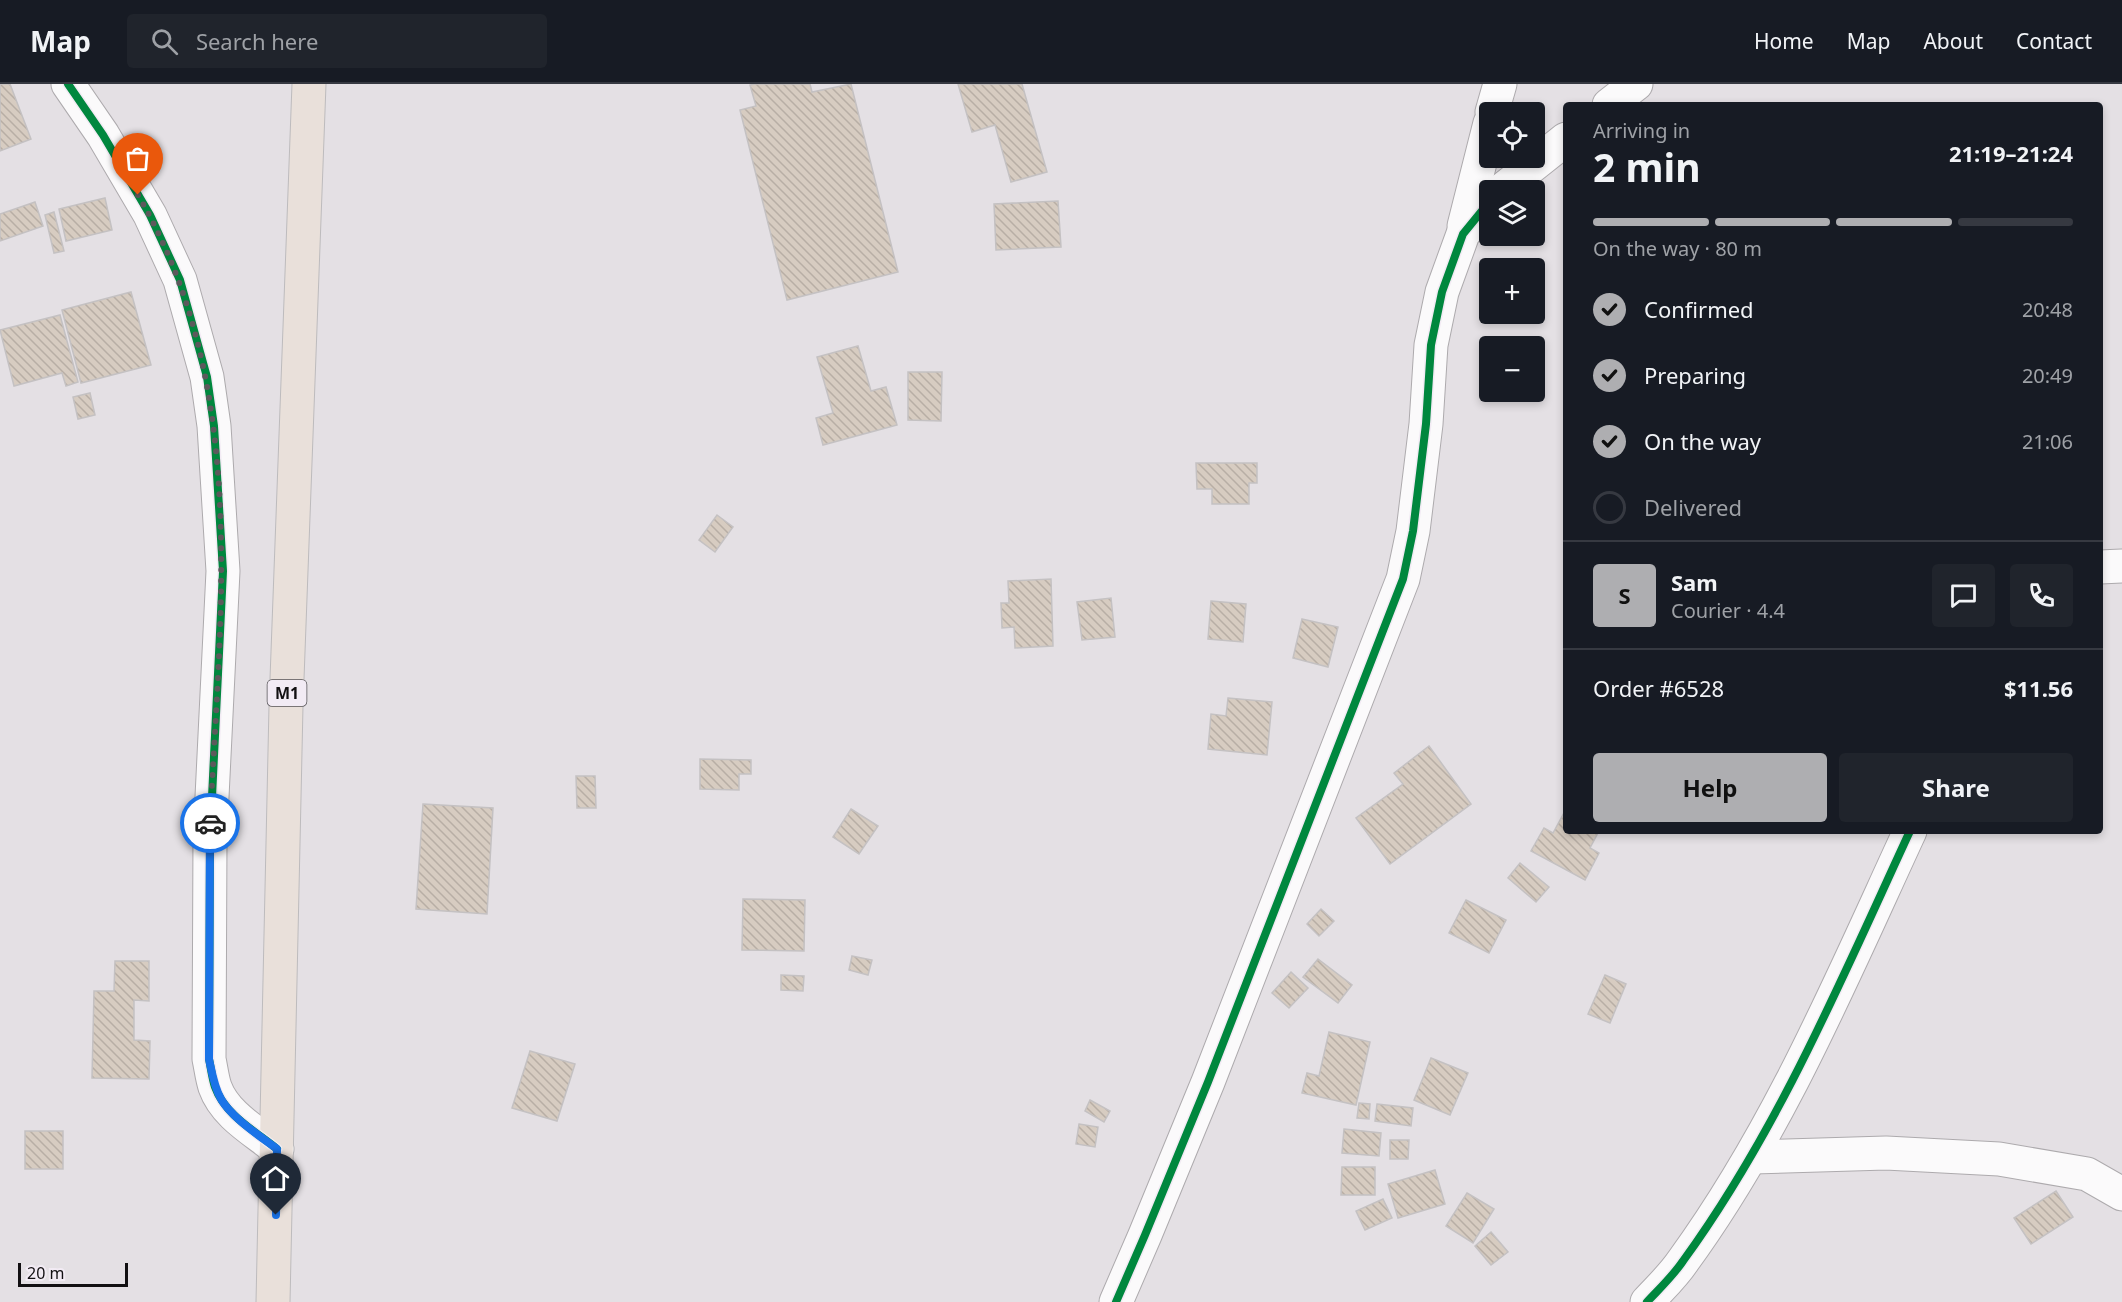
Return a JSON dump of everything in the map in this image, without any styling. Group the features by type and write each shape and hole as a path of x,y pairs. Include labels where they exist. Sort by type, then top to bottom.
{"highway":[{"name":"M1","path":"273,1302 286,706 309,84"}],"street":[{"path":"68,84 103,135 150,215 180,280 207,377 214,426 223,571 210,838 209,1059 215,1086 222,1101 230,1111 277,1149"},
{"path":"1495,102 1500,84"},
{"path":"1613,102 1636,84"},
{"path":"1515,180 1563,141"},
{"path":"1116,1302 1208,1082 1403,579 1413,531 1425,435 1431,345 1442,292 1463,234 1479,168"},
{"path":"1463,234 1479,214"},
{"path":"2103,567 2122,566"},
{"path":"1647,1302 1683,1262 1753,1157 1792,1083 1909,834"},
{"path":"1753,1157 1886,1153 1999,1159 2087,1174 2122,1194"}],"building":[{"path":"0,84 10,84 31,139 0,151"},
{"path":"810,84 812,92 851,84 898,272 787,300 740,110 756,106 750,85"},
{"path":"958,84 1022,84 1047,172 1011,182 995,125 972,132"},
{"path":"105,198 112,230 66,241 59,209"},
{"path":"1058,201 1061,247 996,250 994,204"},
{"path":"35,202 43,226 0,241 0,214"},
{"path":"54,212 64,251 54,253 45,215"},
{"path":"131,292 151,365 81,383 62,310"},
{"path":"60,315 78,382 66,386 62,373 14,386 0,330"},
{"path":"858,346 871,391 886,387 897,425 823,445 816,418 833,413 817,357"},
{"path":"908,372 942,372 941,421 908,420"},
{"path":"90,393 95,415 78,419 73,397"},
{"path":"1196,463 1257,463 1257,483 1249,483 1249,504 1212,504 1212,489 1197,489"},
{"path":"717,515 733,527 715,552 699,540"},
{"path":"1051,579 1053,646 1015,648 1014,627 1002,628 1001,603 1009,603 1008,581"},
{"path":"1111,598 1115,637 1082,640 1077,602"},
{"path":"1211,601 1246,604 1243,642 1208,639"},
{"path":"1302,619 1338,627 1328,667 1293,658"},
{"path":"1228,698 1272,702 1267,755 1208,749 1211,714 1226,716"},
{"path":"1429,746 1471,804 1390,864 1356,818 1403,784 1394,773"},
{"path":"700,759 751,760 751,774 739,774 739,790 700,789"},
{"path":"576,776 595,776 596,808 577,808"},
{"path":"423,804 493,808 487,914 416,909"},
{"path":"851,809 878,826 859,854 833,837"},
{"path":"1563,815 1563,834 1597,834 1590,848 1599,853 1585,880 1531,851 1544,828 1553,833"},
{"path":"1520,863 1549,887 1536,902 1508,878"},
{"path":"743,899 805,900 804,951 742,950"},
{"path":"1466,900 1506,920 1489,953 1449,933"},
{"path":"1321,909 1334,921 1319,936 1307,924"},
{"path":"852,956 872,960 868,975 849,970"},
{"path":"1318,959 1352,985 1338,1003 1303,977"},
{"path":"115,961 149,961 149,1001 134,1000 134,1040 150,1041 149,1079 92,1078 94,991 114,991"},
{"path":"1291,972 1308,988 1289,1008 1272,993"},
{"path":"781,975 804,976 803,991 781,990"},
{"path":"1605,975 1626,984 1610,1023 1588,1014"},
{"path":"1329,1032 1370,1042 1356,1105 1302,1093 1307,1073 1319,1076"},
{"path":"530,1051 575,1064 557,1121 512,1108"},
{"path":"1431,1058 1468,1073 1450,1115 1414,1100"},
{"path":"1090,1100 1110,1111 1104,1122 1085,1111"},
{"path":"1359,1103 1370,1104 1369,1119 1357,1118"},
{"path":"1377,1104 1413,1108 1411,1126 1375,1121"},
{"path":"1079,1124 1098,1127 1095,1147 1076,1144"},
{"path":"1344,1129 1381,1133 1379,1156 1342,1153"},
{"path":"25,1131 63,1131 63,1169 25,1169"},
{"path":"1390,1140 1409,1140 1408,1159 1390,1159"},
{"path":"1342,1167 1375,1167 1375,1195 1341,1195"},
{"path":"1435,1170 1445,1204 1398,1218 1388,1184"},
{"path":"2056,1191 2073,1217 2031,1244 2014,1218"},
{"path":"1467,1193 1494,1209 1473,1243 1446,1226"},
{"path":"1383,1199 1392,1218 1365,1230 1356,1211"},
{"path":"1491,1232 1508,1252 1491,1265 1475,1246"}],"cycle path":[{"path":"68,84 103,135 150,215 180,280 207,377 214,426 223,571 210,838 209,1059 215,1087 226,1106 242,1122 277,1149"},
{"path":"1116,1302 1208,1082 1403,579 1413,531 1426,424 1431,345 1442,292 1463,234 1479,214"},
{"path":"1647,1302 1679,1267 1718,1211 1779,1106 1834,997 1909,834"}],"way so far":[{"path":"138,195 150,215 180,280 207,377 214,426 223,571 210,823"}],"route":[{"path":"210,823 209,1059 215,1086 222,1101 230,1111 277,1149 276,1215"}]}
